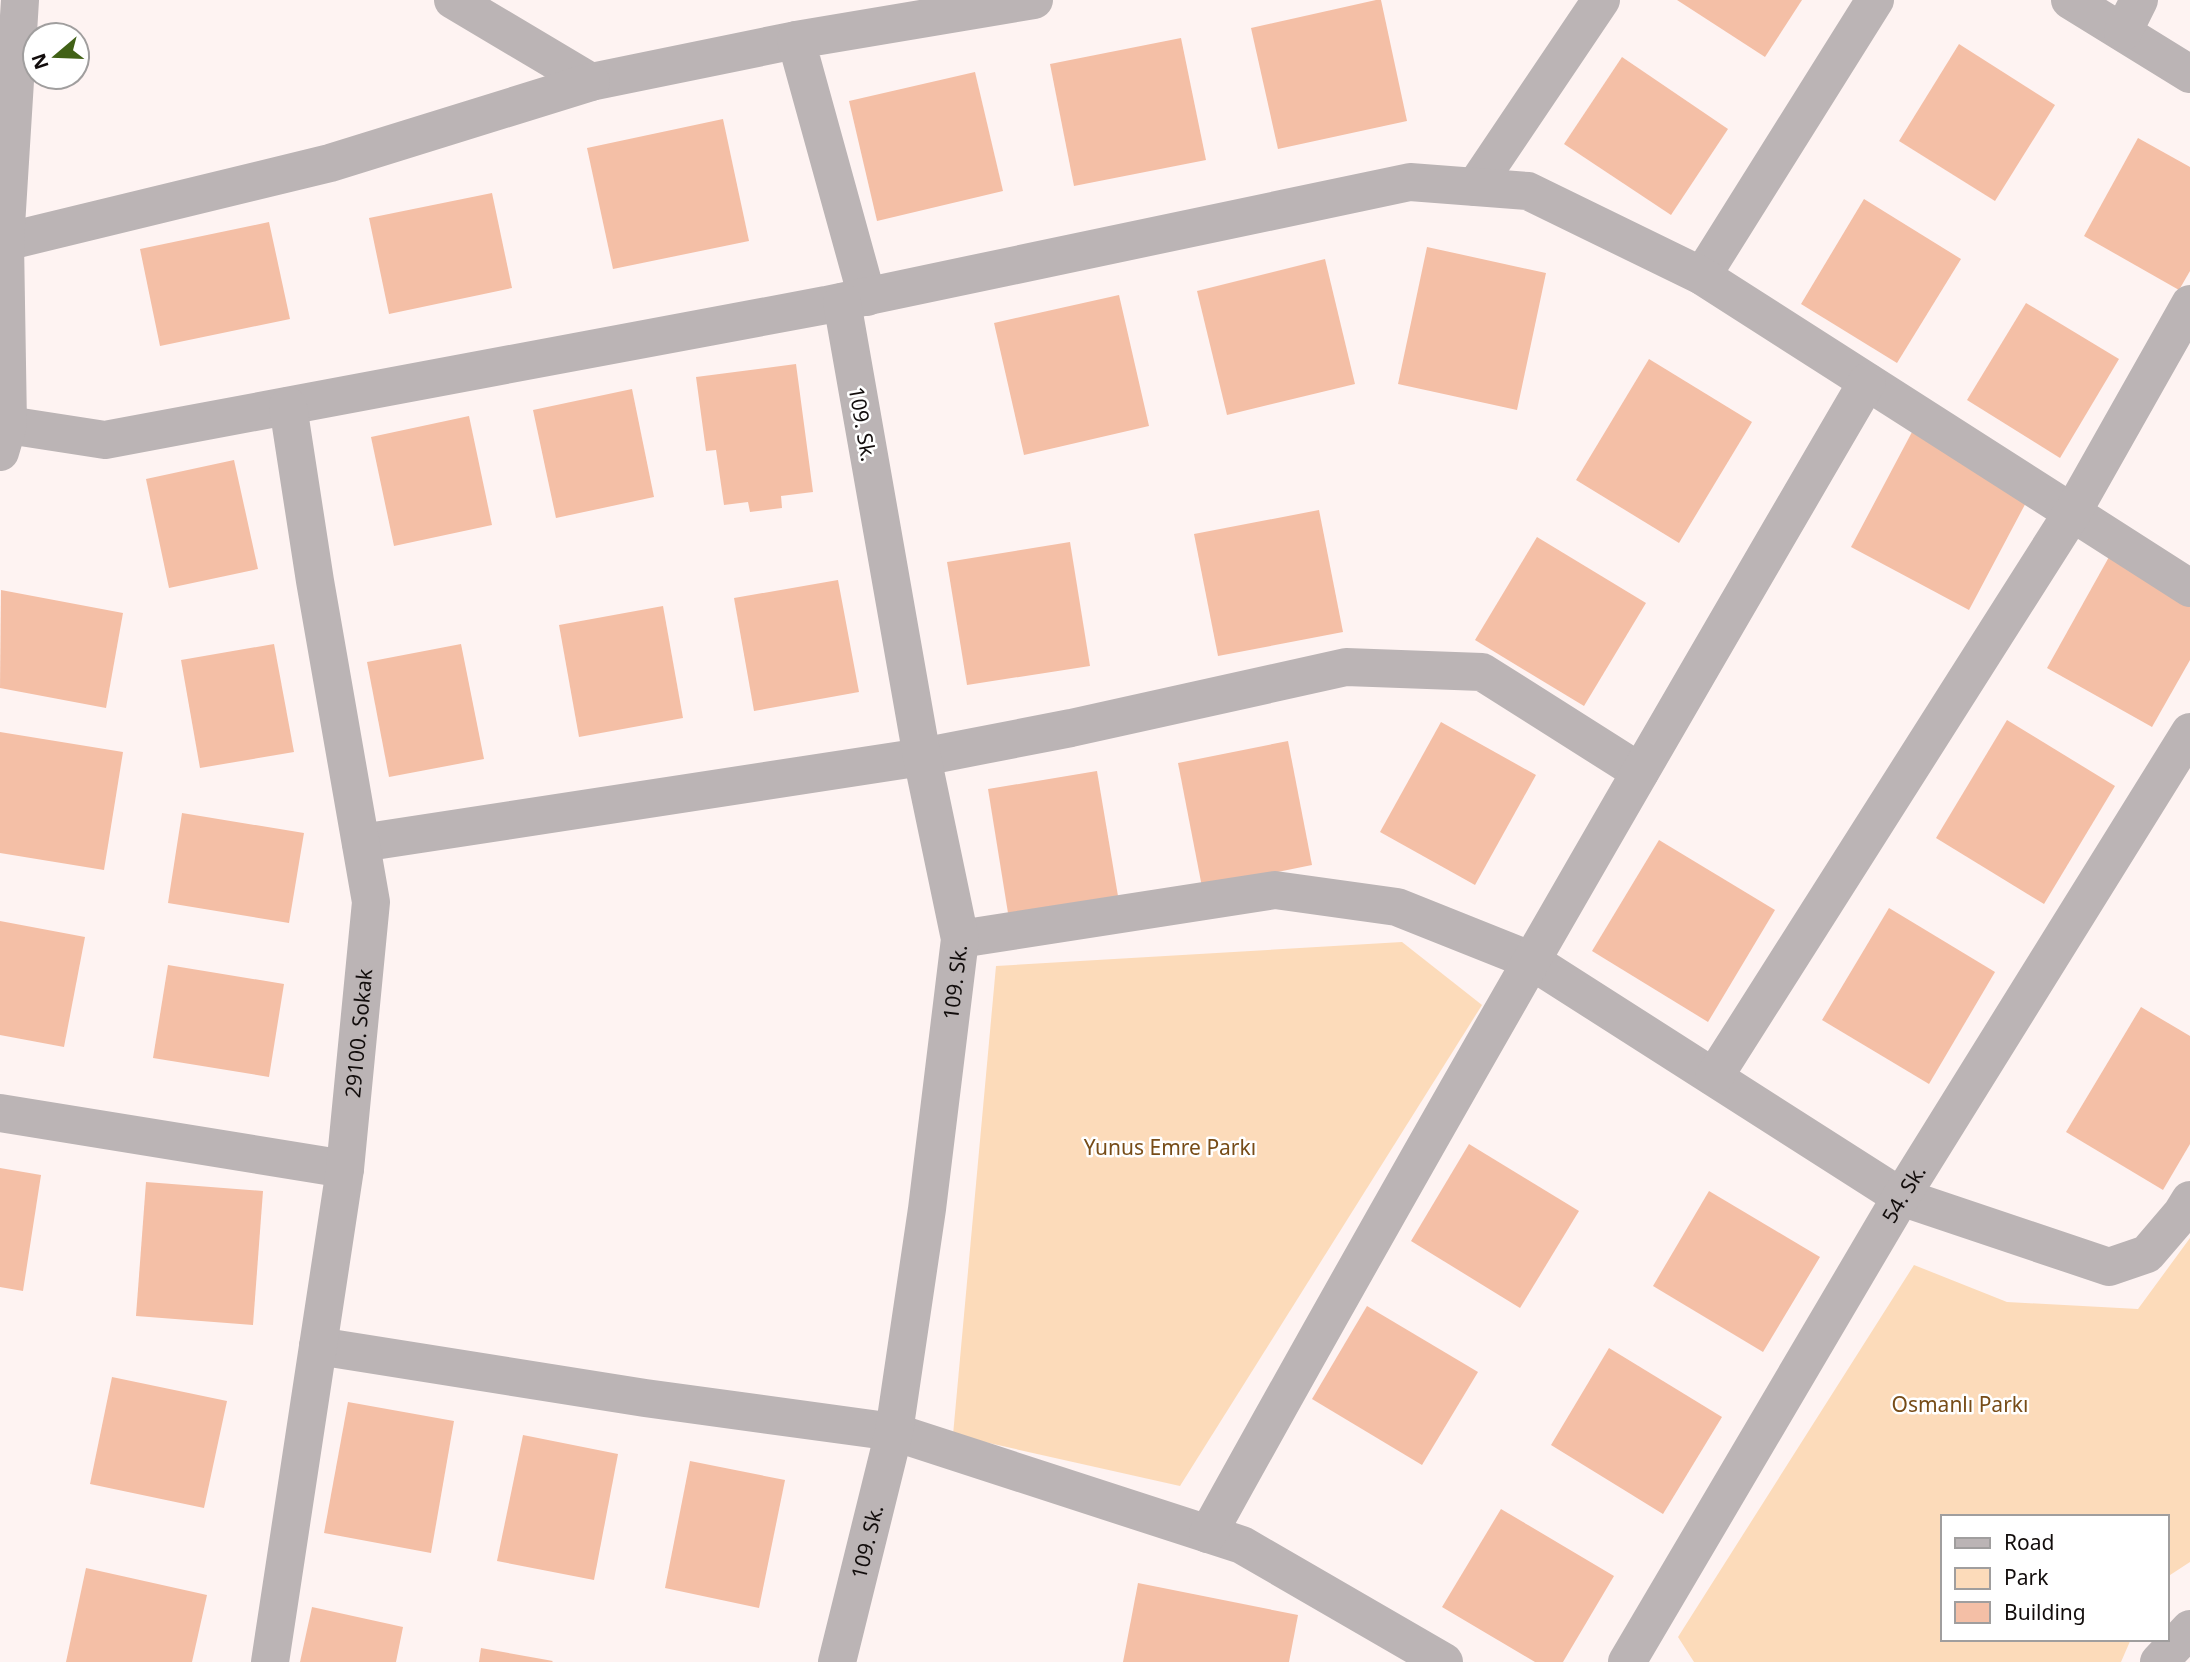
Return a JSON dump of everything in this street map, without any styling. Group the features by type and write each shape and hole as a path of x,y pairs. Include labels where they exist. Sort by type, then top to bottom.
{"street":[{"path":"20,0 5,242 3,433 105,440 854,300 1410,182 1528,191 1702,276 2190,588"},
{"path":"453,0 591,82"},
{"path":"5,242 330,163 591,82 796,40 1034,0"},
{"path":"1475,187 1601,0"},
{"path":"1702,276 1875,0"},
{"path":"2070,0 2131,16 2190,74"},
{"name":"109. Sk.","path":"796,40 854,300 922,757 960,939 927,1209 894,1432 837,1662"},
{"path":"1714,1077 2072,513 2190,304"},
{"path":"1208,1534 1530,960 1867,382"},
{"name":"29100. Sokak","path":"270,1662 345,1169 371,902 315,581 288,407"},
{"path":"361,843 922,757 1071,728 1346,667 1482,672 1640,772"},
{"name":"54. Sk.","path":"1627,1662 1901,1197 2190,732"},
{"path":"960,939 1275,890 1397,907 1530,960 1901,1197 2109,1267 2147,1254 2190,1200"},
{"path":"0,1113 345,1169"},
{"path":"318,1346 645,1398 894,1432 1242,1545 1444,1662"},
{"path":"2159,1662 2190,1629"}],"green space":[{"name":"Yunus Emre Parkı","path":"1402,942 1482,1005 1180,1486 953,1435 996,966"},
{"name":"Osmanlı Parkı","path":"2190,1238 2190,1562 2169,1576 2169,1515 1941,1515 1941,1641 2130,1641 2121,1662 1694,1662 1678,1637 1914,1265 2007,1302 2138,1309"}],"building":[{"path":"1381,0 1407,121 1278,149 1251,28"},
{"path":"1677,0 1802,0 1765,57"},
{"path":"1181,38 1206,160 1074,186 1050,64"},
{"path":"1959,44 2055,105 1995,201 1899,141"},
{"path":"1622,57 1728,129 1671,215 1564,144"},
{"path":"975,72 1003,191 877,221 849,101"},
{"path":"723,119 749,241 613,269 587,148"},
{"path":"2138,138 2190,167 2190,271 2179,290 2084,236"},
{"path":"492,193 512,288 389,314 369,218"},
{"path":"1864,199 1961,259 1897,363 1801,304"},
{"path":"269,222 290,319 160,346 140,249"},
{"path":"1427,247 1546,273 1517,410 1398,384"},
{"path":"1325,259 1355,384 1227,415 1197,291"},
{"path":"1119,295 1149,426 1024,455 994,323"},
{"path":"2026,303 2119,359 2060,458 1967,400"},
{"path":"1649,359 1752,422 1679,543 1576,480"},
{"path":"796,364 813,492 781,496 782,508 750,512 748,502 724,505 716,450 706,451 696,377"},
{"path":"632,389 654,497 556,518 533,410"},
{"path":"469,416 492,525 394,546 371,437"},
{"path":"1912,432 2030,495 1969,610 1851,547"},
{"path":"234,460 258,569 169,588 146,479"},
{"path":"1319,510 1343,632 1218,656 1194,534"},
{"path":"1537,537 1646,603 1584,706 1475,640"},
{"path":"2119,539 2190,580 2190,660 2152,727 2047,668"},
{"path":"1070,542 1090,666 967,685 947,562"},
{"path":"838,580 859,692 754,711 734,598"},
{"path":"1,590 123,613 106,708 0,688"},
{"path":"663,606 683,718 579,737 559,625"},
{"path":"274,644 294,752 200,768 181,660"},
{"path":"461,644 484,759 389,777 367,662"},
{"path":"2007,720 2115,786 2044,904 1936,838"},
{"path":"1441,722 1536,775 1475,885 1380,832"},
{"path":"0,732 123,752 104,870 0,853"},
{"path":"1288,741 1312,865 1202,887 1178,763"},
{"path":"1097,771 1118,896 1008,913 988,789"},
{"path":"182,813 304,833 289,923 168,903"},
{"path":"1659,840 1775,910 1708,1022 1592,951"},
{"path":"1889,908 1995,972 1929,1084 1822,1020"},
{"path":"0,921 85,937 64,1047 0,1035"},
{"path":"168,965 284,984 269,1077 153,1058"},
{"path":"2141,1007 2190,1036 2190,1144 2163,1190 2066,1132"},
{"path":"1469,1144 1579,1211 1520,1308 1411,1241"},
{"path":"0,1168 41,1175 23,1291 0,1287"},
{"path":"146,1182 263,1191 253,1325 136,1316"},
{"path":"1709,1191 1820,1257 1763,1352 1653,1286"},
{"path":"1367,1306 1478,1372 1422,1465 1312,1399"},
{"path":"1609,1348 1722,1417 1663,1514 1551,1445"},
{"path":"112,1377 227,1401 204,1508 90,1484"},
{"path":"348,1402 454,1421 431,1553 324,1533"},
{"path":"523,1435 618,1454 594,1580 497,1561"},
{"path":"690,1461 785,1480 759,1608 665,1588"},
{"path":"1501,1509 1614,1576 1563,1662 1535,1662 1442,1607"},
{"path":"86,1568 207,1595 192,1662 66,1662"},
{"path":"1138,1583 1298,1615 1289,1662 1123,1662"},
{"path":"312,1607 403,1627 396,1662 300,1662"},
{"path":"481,1648 553,1661 479,1662"}]}
